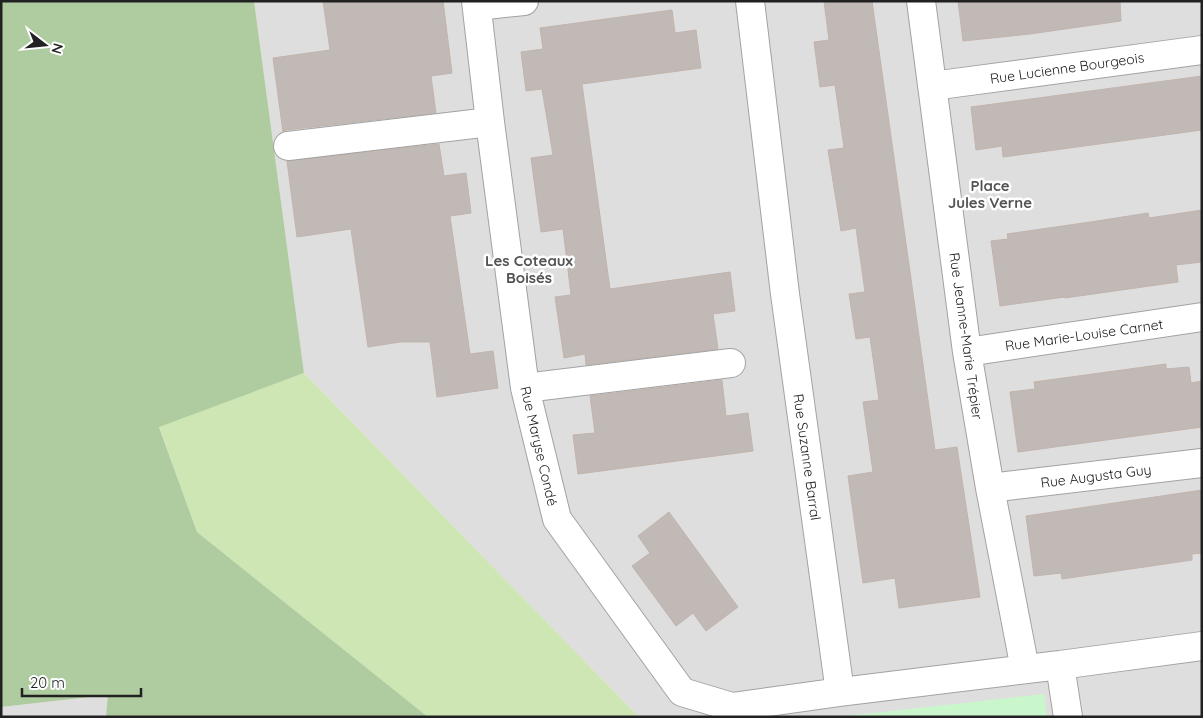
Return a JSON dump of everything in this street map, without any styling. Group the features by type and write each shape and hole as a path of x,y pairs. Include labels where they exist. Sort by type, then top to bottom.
{"street":[{"path":"477,4 524,1"},
{"name":"Rue Suzanne Barral","path":"750,1 785,294 840,692"},
{"name":"Rue Jeanne-Marie Trépier","path":"921,1 967,352 990,488 1025,669"},
{"name":"Rue Maryse Condé","path":"477,4 490,122 525,388 557,519 682,692 732,707 840,692"},
{"name":"Rue Lucienne Bourgeois","path":"932,86 1202,50"},
{"path":"288,146 490,122"},
{"name":"Rue Marie-Louise Carnet","path":"967,352 1202,318"},
{"path":"525,388 731,363"},
{"name":"Rue Augusta Guy","path":"990,488 1202,463"},
{"path":"840,692 1202,646"},
{"path":"1060,665 1068,717"}],"shaded area":[{"path":"254,1 1202,1 1202,717 639,717 304,373"},
{"path":"109,695 106,717 1,717 1,707"}],"green space":[{"path":"1,1 254,1 304,373 159,427 197,532 428,717 106,717 108,695 1,707"},
{"path":"304,373 639,717 428,717 197,532 159,426"},
{"path":"1044,694 1047,717 836,717"}],"building":[{"path":"323,1 443,1 452,73 431,76 436,113 286,130 283,132 273,58 330,50"},
{"path":"824,1 872,1 935,450 957,447 980,597 899,608 895,578 863,583 848,476 873,472 863,402 879,400 870,337 856,339 849,294 865,292 856,228 841,231 828,150 844,148 835,85 820,87 814,42 829,40"},
{"path":"958,1 1120,1 1121,21 963,41"},
{"path":"672,10 675,33 696,30 701,68 582,84 610,289 730,272 735,311 713,314 718,349 586,365 585,354 564,358 555,297 571,295 563,229 541,232 531,158 553,155 542,89 526,91 521,52 543,49 540,28"},
{"path":"1202,76 1202,130 1003,157 1002,146 976,150 971,107"},
{"path":"439,144 444,176 466,173 471,213 450,216 470,354 493,351 498,388 437,397 430,342 400,342 368,347 351,229 297,237 287,161"},
{"path":"1202,210 1202,262 1176,265 1178,282 1000,306 991,241 1008,239 1007,234 1148,213 1149,218"},
{"path":"1166,364 1166,369 1189,367 1191,383 1202,381 1202,427 1018,452 1010,392 1035,389 1034,382"},
{"path":"722,380 726,416 748,413 753,451 578,474 573,435 595,433 590,396"},
{"path":"1202,490 1202,553 1192,554 1192,560 1062,579 1061,573 1034,576 1026,516"},
{"path":"669,512 738,607 706,631 693,613 676,626 632,566 650,553 638,536"}],"district":[{"name":"Place Jules Verne","path":"990,194"},
{"name":"Les Coteaux Boisés","path":"529,268"}]}
